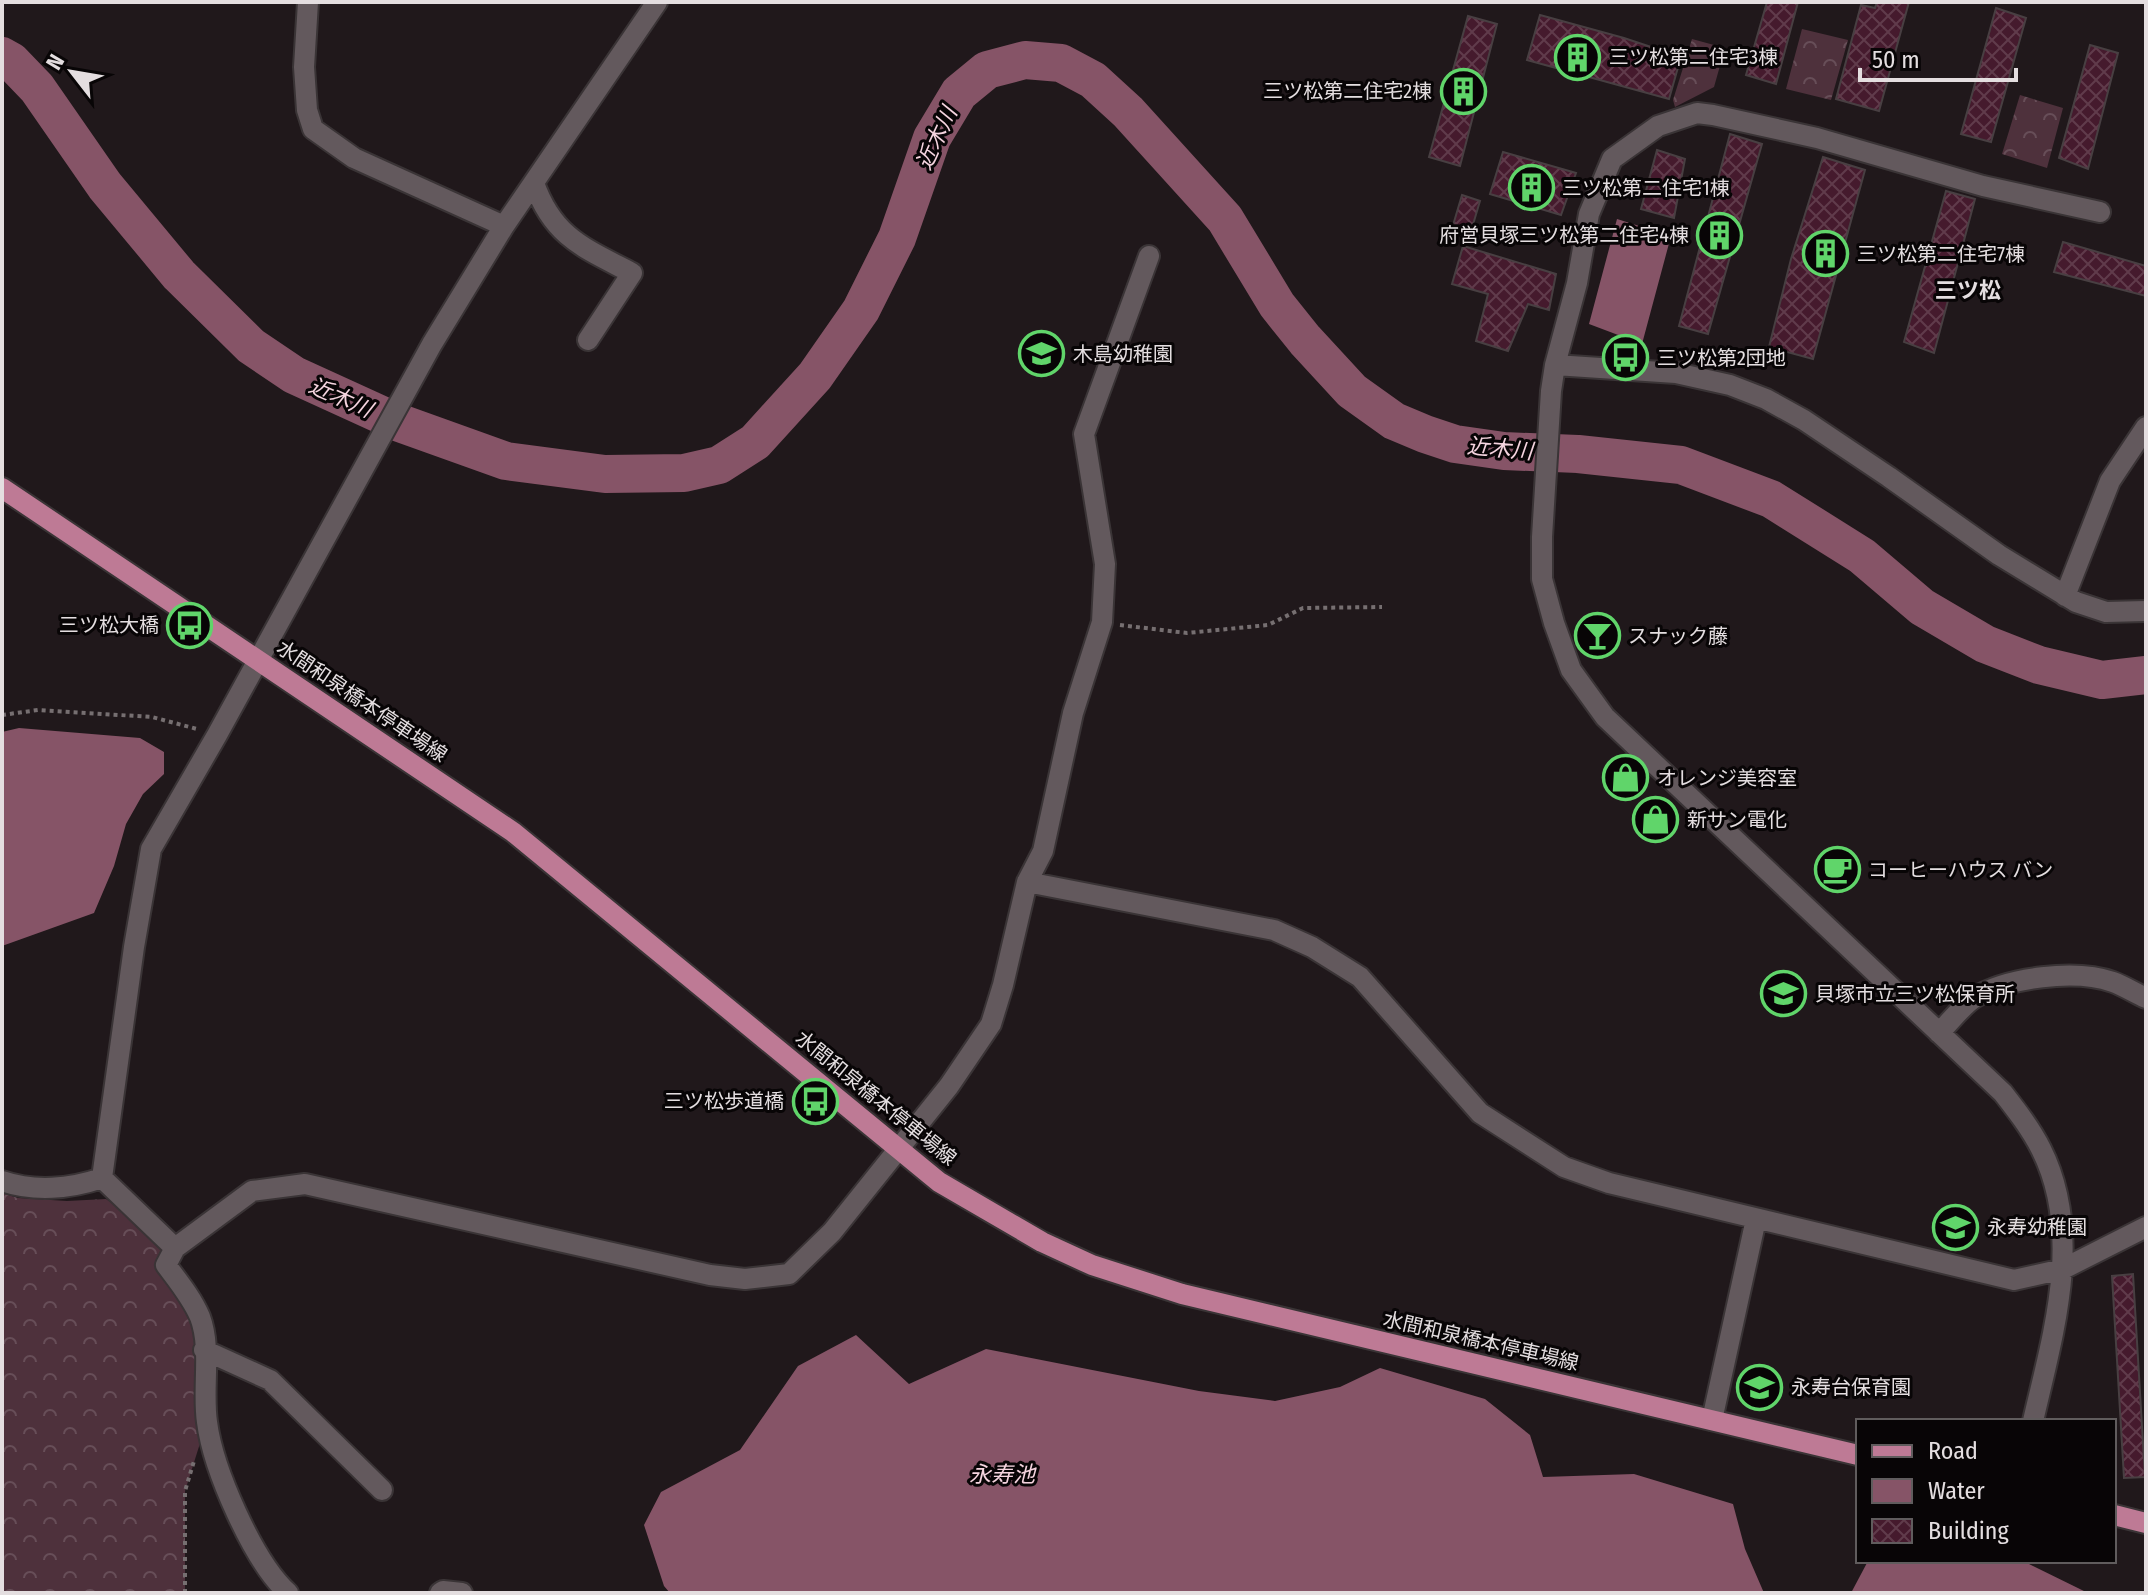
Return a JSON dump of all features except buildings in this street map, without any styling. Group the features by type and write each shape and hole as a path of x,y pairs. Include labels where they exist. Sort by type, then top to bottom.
{"main road":[{"name":"水間和泉橋本停車場線","path":"2,488 524,840 897,1149 939,1182 1009,1225 1092,1265 1153,1286 1856,1455"},
{"path":"2116,1516 2146,1523"}],"street":[{"path":"308,2 304,67 307,110 313,129 354,158 504,226"},
{"path":"102,1178 151,849 432,344 504,226 656,2"},
{"path":"2033,1419 2063,1269 2062,1220 2042,1152 2003,1093 1605,717 1571,670 1554,623 1542,579 1542,537 1551,391 1577,283 1589,214 1612,159 1658,126 1697,113 1729,117 1817,138 1983,186 2100,212"},
{"path":"534,183 542,206 558,229 589,251 632,273 588,340"},
{"path":"288,1593 268,1571 215,1460 207,1421 204,1332 200,1316 166,1265 175,1248 252,1191 305,1184 710,1275 745,1279 789,1274 832,1232 949,1086 991,1024 1027,882 1043,851 1073,713 1102,622 1105,564 1084,434 1149,256"},
{"path":"1555,365 1676,373 1730,385 1766,399 1804,420 1999,555 2065,596 2106,612 2146,611"},
{"path":"2065,596 2110,481 2146,427"},
{"path":"1027,882 1274,930 1312,947 1360,977 1480,1113 1564,1167 1609,1183 2014,1280 2063,1269 2146,1227"},
{"path":"1939,1033 1973,999 1997,987 2037,977 2110,981 2146,998"},
{"path":"2,1181 18,1186 74,1187 102,1178"},
{"path":"102,1178 175,1248"},
{"path":"1712,1420 1756,1219"},
{"path":"204,1350 270,1380 382,1490"},
{"path":"440,1593 462,1593"}],"path":[{"path":"1102,622 1187,633 1268,625 1303,608 1382,607"},
{"path":"2,715 38,710 152,717 217,735"},
{"path":"185,1593 185,1491 207,1421"}],"green space":[{"path":"1802,29 1848,40 1831,100 1786,89"},
{"path":"1692,39 1725,48 1714,87 1675,107 1673,100"},
{"path":"2020,95 2063,108 2047,168 2002,154"},
{"path":"2,1193 18,1198 67,1201 106,1199 175,1248 166,1265 204,1332 207,1421 185,1491 185,1593 2,1593"}],"water":[{"path":"1617,219 1671,236 1642,344 1589,324"},
{"path":"19,728 140,738 164,752 164,774 143,794 126,824 114,866 94,913 2,946 2,732"},
{"name":"永寿池","path":"856,1335 909,1384 986,1349 1199,1391 1275,1401 1340,1387 1380,1368 1485,1399 1530,1435 1543,1477 1634,1474 1733,1504 1745,1549 1764,1593 670,1593 664,1586 644,1525 661,1492 740,1450 798,1366"},
{"path":"1867,1563 2027,1563 2088,1593 1851,1593"}],"waterway":[{"name":"近木川","path":"2,56 37,88 105,186 179,275 251,346 294,375 397,422 506,461 605,474 684,473 719,465 755,442 815,376 861,310 897,238 932,138 959,93 987,70 1025,60 1061,63 1093,80 1128,112 1225,219 1277,305 1305,340 1352,391 1394,421 1455,444 1504,451 1578,454 1681,465 1771,499 1862,556 1922,607 1985,644 2039,665 2102,680 2146,675"}],"place":[{"name":"三ツ松第二住宅3棟","path":"1578,57"},
{"name":"三ツ松第二住宅2棟","path":"1463,91"},
{"name":"三ツ松第二住宅1棟","path":"1531,188"},
{"name":"府営貝塚三ツ松第二住宅4棟","path":"1720,235"},
{"name":"三ツ松第二住宅7棟","path":"1826,254"},
{"name":"木島幼稚園","path":"1042,354"},
{"name":"三ツ松第2団地","path":"1626,358"},
{"name":"三ツ松大橋","path":"190,625"},
{"name":"スナック藤","path":"1597,636"},
{"name":"オレンジ美容室","path":"1626,778"},
{"name":"新サン電化","path":"1656,820"},
{"name":"コーヒーハウス バン","path":"1837,870"},
{"name":"貝塚市立三ツ松保育所","path":"1784,994"},
{"name":"三ツ松歩道橋","path":"815,1101"},
{"name":"永寿幼稚園","path":"1956,1227"},
{"name":"永寿台保育園","path":"1760,1387"}],"district":[{"name":"三ツ松","path":"1968,290"}]}
